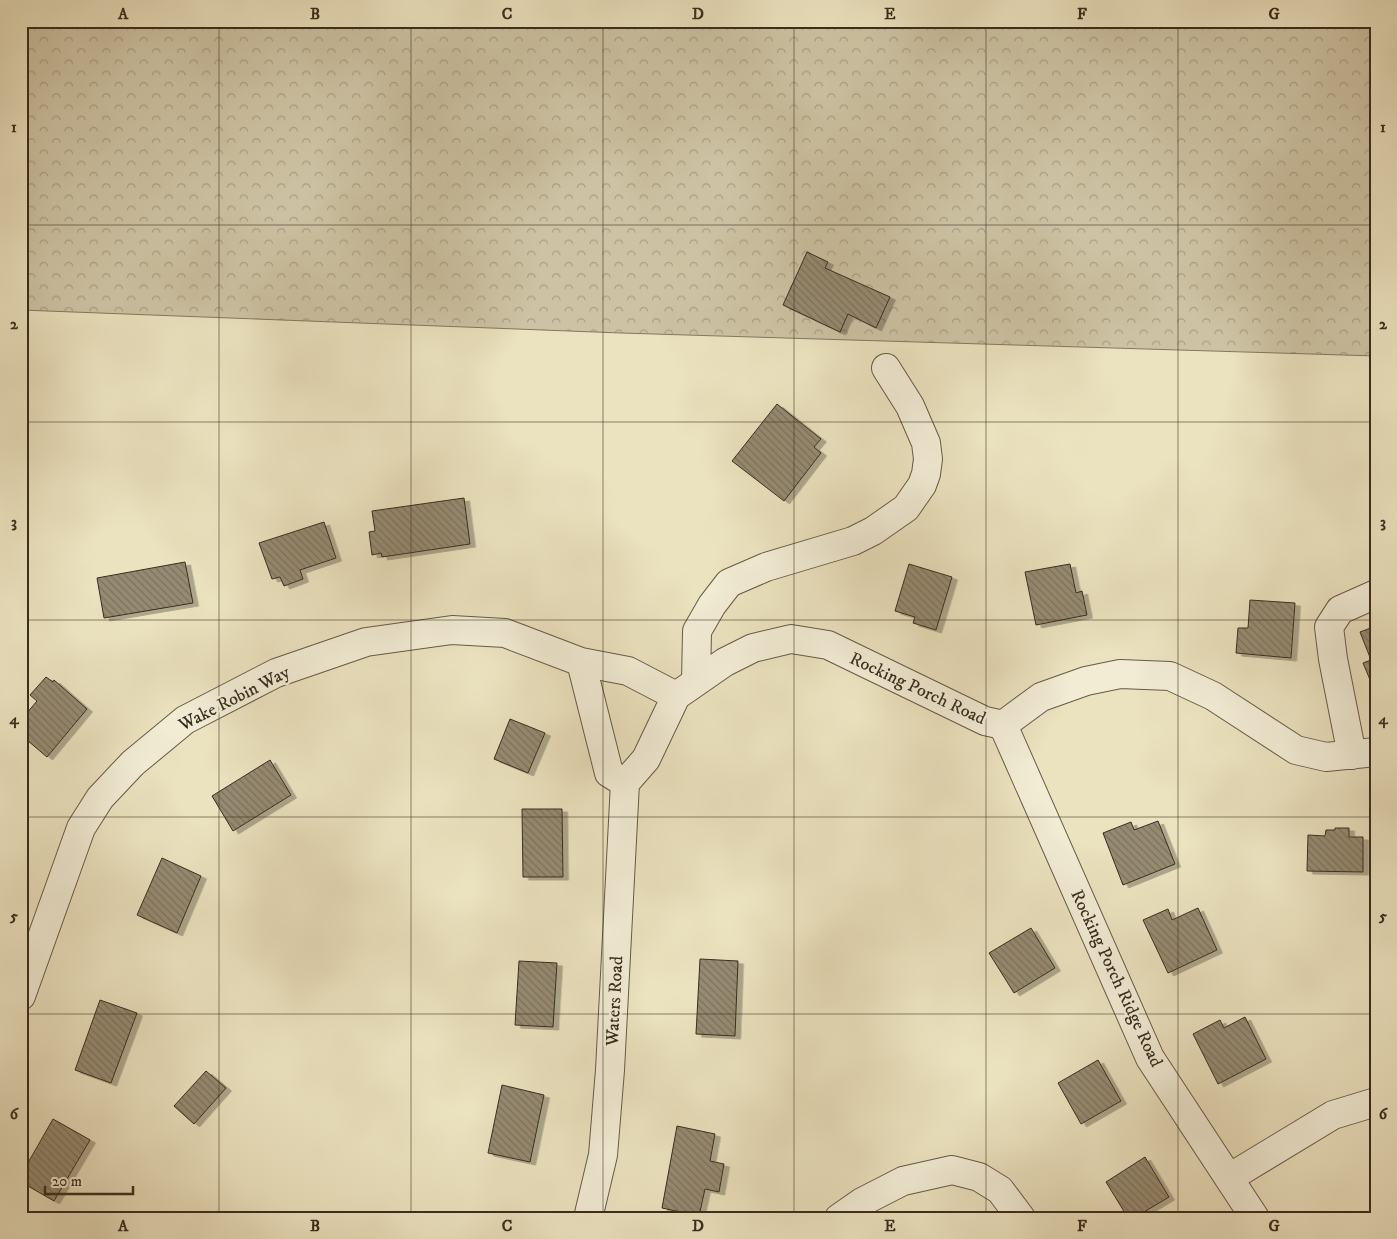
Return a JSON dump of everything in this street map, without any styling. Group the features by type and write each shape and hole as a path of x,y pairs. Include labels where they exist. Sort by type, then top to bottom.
{"street":[{"path":"581,662 609,773 625,783 646,760 686,689 697,631 712,605 729,583 766,567 853,541 873,532 906,508 922,486 928,459 926,444 910,406 886,368"},
{"path":"1364,753 1333,659 1330,627 1340,610 1376,594"},
{"name":"Wake Robin Way","path":"22,989 81,828 100,798 133,763 185,720 276,673 366,642 452,630 505,633 581,662 628,671 686,689"},
{"name":"Rocking Porch Road","path":"686,689 725,662 753,648 790,639 828,645 947,704 985,721 1003,725 1040,698 1086,681 1120,674 1170,676 1213,696 1296,750 1326,757 1364,753"},
{"name":"Rocking Porch Ridge Road","path":"1003,725 1150,1058 1256,1218"},
{"name":"Waters Road","path":"588,1218 603,1155 610,1070 625,783"},
{"path":"1229,1178 1333,1115 1376,1102"},
{"path":"839,1218 862,1202 903,1181 952,1170 979,1177 1000,1190 1021,1218"}],"green space":[{"path":"21,21 1376,21 1376,356 621,333 21,310"}],"building":[{"path":"807,252 828,262 825,268 890,297 876,328 848,314 840,332 783,305"},
{"path":"777,404 821,439 814,447 821,453 784,501 732,461"},
{"path":"464,498 470,544 382,557 381,553 372,555 369,532 375,531 372,511"},
{"path":"324,522 336,558 300,570 303,579 284,586 280,577 272,579 259,543"},
{"path":"185,562 193,603 104,618 97,578"},
{"path":"909,564 952,577 936,630 913,623 915,617 895,611"},
{"path":"1070,564 1076,593 1082,591 1087,615 1036,625 1025,572"},
{"path":"1250,600 1295,603 1291,658 1236,653 1238,628 1248,628"},
{"path":"1376,626 1376,685 1373,687 1363,663 1371,660 1360,632"},
{"path":"46,677 53,682 54,680 87,709 47,757 21,735 21,720 37,701 30,695"},
{"path":"510,719 545,733 528,773 494,759"},
{"path":"270,760 291,795 233,831 212,796"},
{"path":"522,809 562,809 563,877 523,877"},
{"path":"1158,821 1175,864 1123,885 1103,833 1131,822 1134,830"},
{"path":"1335,828 1349,828 1349,837 1363,837 1363,872 1307,871 1308,835 1325,836 1326,830 1335,830"},
{"path":"162,858 201,876 177,933 137,915"},
{"path":"1198,908 1217,950 1168,973 1143,920 1168,909 1172,920"},
{"path":"1031,928 1055,968 1014,993 989,953"},
{"path":"700,959 738,961 735,1036 696,1034"},
{"path":"519,961 557,963 553,1027 515,1025"},
{"path":"100,1000 137,1013 111,1083 75,1070"},
{"path":"1245,1017 1266,1059 1218,1084 1193,1034 1220,1020 1224,1028"},
{"path":"1098,1060 1121,1101 1081,1124 1058,1083"},
{"path":"206,1071 226,1088 194,1124 174,1106"},
{"path":"502,1085 544,1095 530,1162 488,1153"},
{"path":"53,1119 90,1140 54,1201 21,1182 21,1175"},
{"path":"677,1126 715,1134 710,1161 724,1164 719,1192 705,1189 699,1216 662,1208"},
{"path":"1145,1157 1169,1197 1134,1218 1128,1218 1106,1182"},
{"path":"921,1213 922,1218 905,1218"}]}
